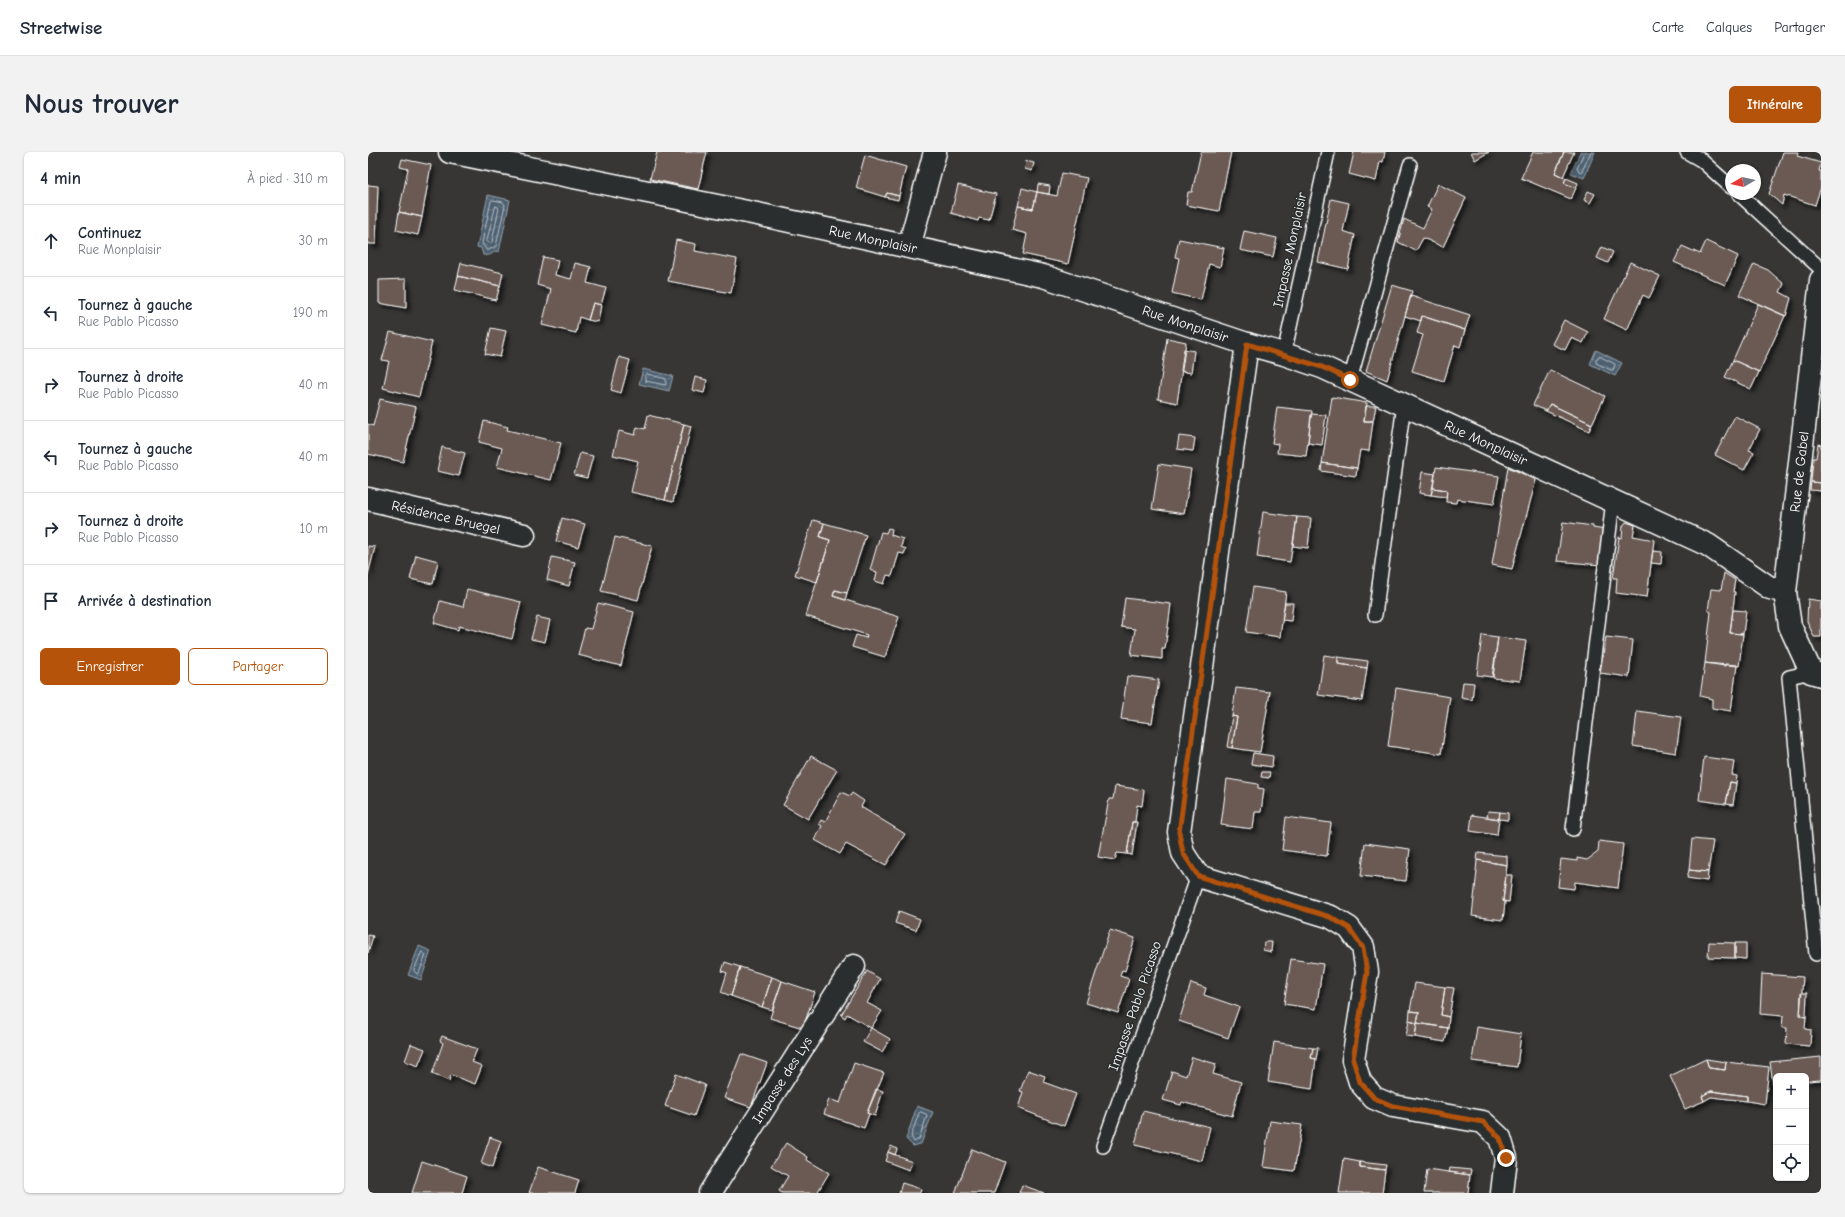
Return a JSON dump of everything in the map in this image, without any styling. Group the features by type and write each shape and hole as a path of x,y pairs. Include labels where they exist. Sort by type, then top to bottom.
{"street":[{"name":"Rue Monplaisir","path":"450,152 749,212 1043,276 1247,344 1284,354 1322,367 1708,545 1770,588 1785,592"},
{"path":"909,247 935,152"},
{"name":"Rue de Gabel","path":"1785,592 1821,280"},
{"path":"1247,344 1179,832 1183,853 1198,876 1330,917 1349,928 1363,948 1367,972 1353,1060 1360,1082 1374,1098 1393,1106 1483,1122 1500,1138 1506,1158 1502,1193"},
{"name":"Résidence Bruegel","path":"368,499 524,535"},
{"path":"1785,592 1790,626 1816,673"},
{"name":"Impasse des Lys","path":"710,1193 854,966"}],"lane":[{"name":"Impasse Monplaisir","path":"1284,354 1328,152"},
{"path":"1687,152 1701,160 1725,182"},
{"path":"1350,380 1410,165"},
{"path":"1746,200 1821,269"},
{"path":"1375,615 1404,405"},
{"path":"1573,829 1613,501"},
{"path":"1816,673 1789,677 1816,954"},
{"name":"Impasse Pablo Picasso","path":"1103,1146 1198,876"}],"water":[{"path":"1580,152 1595,152 1584,178 1571,173"},
{"path":"488,195 510,200 499,252 495,251 491,254 483,255 481,248 477,247"},
{"path":"1596,350 1622,363 1615,376 1590,364"},
{"path":"643,369 673,376 669,391 639,384"},
{"path":"419,946 431,951 421,980 408,975"},
{"path":"917,1106 933,1112 921,1144 913,1146 906,1139"}],"building":[{"path":"657,152 707,152 698,189 650,179"},
{"path":"1201,152 1231,152 1219,211 1186,205 1188,192 1192,192"},
{"path":"1354,152 1385,152 1383,162 1380,161 1376,181 1349,174"},
{"path":"1471,152 1489,152 1475,160"},
{"path":"1533,152 1564,152 1555,173 1566,178 1564,183 1576,188 1571,199 1521,178"},
{"path":"1564,152 1574,152 1563,177 1555,173"},
{"path":"1783,152 1798,152 1797,156 1821,163 1819,171 1821,171 1821,187 1815,205 1784,195 1782,205 1769,194"},
{"path":"865,155 906,167 899,196 887,193 885,197 856,188"},
{"path":"402,159 431,165 422,217 399,212 408,169 400,167"},
{"path":"1026,161 1034,163 1032,171 1025,169"},
{"path":"1062,173 1087,178 1068,264 1023,254 1027,234 1012,230 1018,206 1033,209 1037,192 1057,196"},
{"path":"1566,178 1578,183 1576,188 1564,183"},
{"path":"1038,184 1050,186 1049,194 1037,192"},
{"path":"1438,184 1466,198 1443,247 1423,238 1416,251 1398,242 1404,219 1423,228 1432,209 1427,207"},
{"path":"368,185 378,186 376,244 368,244"},
{"path":"958,185 996,194 989,220 979,218 978,221 951,213"},
{"path":"1022,188 1037,192 1033,209 1018,206"},
{"path":"1588,191 1595,194 1590,203 1584,200"},
{"path":"887,193 899,196 898,200 885,197"},
{"path":"1331,199 1349,203 1343,231 1355,235 1348,269 1318,262"},
{"path":"399,212 422,217 418,235 396,230"},
{"path":"1244,231 1277,238 1273,257 1240,250"},
{"path":"1179,239 1224,248 1220,267 1209,264 1201,300 1172,293 1179,258 1175,257"},
{"path":"676,240 696,244 695,251 737,259 731,293 668,281"},
{"path":"1706,241 1738,256 1725,285 1674,262 1682,246 1700,254"},
{"path":"1602,247 1613,252 1608,263 1597,258"},
{"path":"543,257 558,260 555,275 571,279 575,263 591,267 587,283 606,288 601,305 593,303 588,320 579,317 576,333 542,325 551,289 537,285"},
{"path":"1630,262 1660,276 1649,298 1643,295 1627,330 1604,319"},
{"path":"461,263 503,273 500,286 458,276"},
{"path":"1754,264 1768,270 1784,284 1780,292 1791,298 1786,316 1739,295"},
{"path":"458,276 500,286 496,300 455,290"},
{"path":"406,279 406,308 379,303 379,280"},
{"path":"1392,285 1412,291 1387,380 1366,371"},
{"path":"1411,296 1470,315 1465,330 1422,316 1421,321 1405,316"},
{"path":"593,303 601,305 598,322 588,320"},
{"path":"1758,304 1785,316 1759,372 1733,360"},
{"path":"1422,316 1465,330 1460,347 1455,345 1444,381 1412,371 1423,335 1417,333"},
{"path":"1564,320 1588,332 1583,343 1571,338 1565,350 1552,344"},
{"path":"491,328 506,331 500,357 485,354"},
{"path":"390,332 432,342 419,397 383,388 389,361 382,360"},
{"path":"1167,338 1186,342 1177,403 1158,399"},
{"path":"1184,349 1194,351 1191,373 1181,371"},
{"path":"619,357 630,360 621,393 611,390"},
{"path":"1733,360 1759,372 1751,389 1725,377"},
{"path":"1550,370 1605,396 1592,424 1550,404 1546,411 1533,405"},
{"path":"695,377 707,380 704,393 692,390"},
{"path":"1332,397 1367,403 1364,421 1373,421 1369,451 1360,450 1357,468 1322,463"},
{"path":"380,399 416,407 403,462 368,454 368,424 373,426"},
{"path":"1550,404 1592,424 1589,431 1546,411"},
{"path":"1366,406 1376,406 1373,421 1364,421"},
{"path":"1277,407 1312,411 1306,456 1277,453 1278,444 1272,443"},
{"path":"1311,414 1326,415 1322,445 1308,443"},
{"path":"648,415 684,424 665,500 631,492 638,461 613,455 619,431 635,435 637,427 645,429"},
{"path":"1735,416 1760,429 1749,450 1754,452 1744,470 1715,455"},
{"path":"484,421 508,427 507,430 561,443 551,480 497,467 502,448 479,442"},
{"path":"684,424 691,426 673,502 665,500"},
{"path":"1179,436 1195,438 1193,451 1177,449"},
{"path":"1818,444 1821,445 1821,483 1811,482 1813,458 1816,458"},
{"path":"442,447 465,453 459,476 437,471"},
{"path":"580,453 593,456 587,478 574,475"},
{"path":"1322,463 1357,468 1356,476 1321,471"},
{"path":"1159,464 1191,469 1184,514 1152,509"},
{"path":"1436,467 1499,476 1494,504 1457,499 1456,503 1446,502 1447,490 1433,488"},
{"path":"1508,467 1536,480 1512,569 1492,565"},
{"path":"1422,472 1435,474 1431,495 1419,493"},
{"path":"1811,482 1821,483 1821,491 1810,490"},
{"path":"1433,488 1447,490 1446,497 1431,495"},
{"path":"1263,512 1297,517 1290,562 1257,557"},
{"path":"1297,517 1311,518 1308,548 1293,546"},
{"path":"562,518 585,524 578,547 556,541"},
{"path":"813,520 824,523 820,537 830,540 817,582 795,575"},
{"path":"1563,522 1593,526 1593,528 1605,530 1601,565 1557,561"},
{"path":"1626,522 1635,525 1633,536 1654,540 1647,597 1616,593 1617,578 1613,578 1619,537 1622,538 1623,526"},
{"path":"824,523 866,535 847,593 835,590 833,596 899,617 885,657 852,647 856,635 866,638 867,635 806,616 830,540 820,537"},
{"path":"888,528 892,529 891,535 903,539 901,547 906,549 904,554 899,553 892,576 887,575 884,584 875,581 877,572 870,570 881,532 886,533"},
{"path":"615,537 652,546 638,600 601,591"},
{"path":"368,546 375,547 368,575"},
{"path":"1653,551 1662,552 1661,564 1651,563"},
{"path":"416,555 438,561 433,584 410,579"},
{"path":"552,557 575,562 569,586 547,580"},
{"path":"1724,573 1735,580 1730,633 1743,634 1739,666 1705,663 1711,612 1708,611 1711,589 1721,590"},
{"path":"1253,587 1286,592 1280,637 1246,632"},
{"path":"467,589 521,602 512,639 459,626 458,630 434,623 440,601 463,607"},
{"path":"835,590 847,593 845,600 833,596"},
{"path":"1125,598 1171,604 1165,649 1162,649 1162,659 1131,655 1135,629 1121,627"},
{"path":"1808,599 1821,601 1821,637 1814,637 1807,621"},
{"path":"598,603 634,612 621,666 578,655 585,628 591,629"},
{"path":"1285,603 1293,603 1291,621 1282,620"},
{"path":"1733,610 1746,611 1743,634 1730,633"},
{"path":"537,617 550,620 545,642 531,639"},
{"path":"1482,635 1498,637 1492,677 1477,675"},
{"path":"1498,637 1526,641 1520,681 1493,678"},
{"path":"1606,637 1633,640 1629,677 1600,673"},
{"path":"1324,655 1338,657 1338,664 1367,668 1362,701 1318,695"},
{"path":"1338,657 1368,661 1367,668 1338,664"},
{"path":"1705,663 1725,666 1725,664 1737,665 1731,711 1712,708 1712,699 1700,696"},
{"path":"1127,676 1159,680 1152,723 1121,719"},
{"path":"1463,682 1474,683 1472,700 1461,698"},
{"path":"1236,688 1270,692 1260,752 1232,748 1237,717 1232,716"},
{"path":"1396,688 1450,697 1441,754 1388,746"},
{"path":"1637,711 1681,717 1676,753 1633,746"},
{"path":"1232,716 1237,717 1232,748 1227,747"},
{"path":"1253,753 1273,756 1272,767 1251,764"},
{"path":"811,756 837,770 808,819 783,805"},
{"path":"1704,757 1734,761 1732,775 1737,776 1736,783 1730,782 1726,804 1699,800"},
{"path":"1262,772 1270,772 1269,778 1261,777"},
{"path":"1227,779 1258,784 1258,788 1264,789 1261,812 1255,812 1253,829 1221,825"},
{"path":"1730,782 1736,783 1733,805 1726,804"},
{"path":"1115,786 1144,790 1142,806 1137,805 1135,822 1132,822 1127,854 1117,853 1115,860 1098,857 1109,799 1113,799"},
{"path":"841,792 850,796 852,793 864,801 861,807 905,834 886,865 846,844 840,854 815,840 822,826 819,824 821,820 825,822"},
{"path":"1488,811 1500,812 1499,819 1487,817"},
{"path":"1500,812 1508,813 1508,820 1499,819"},
{"path":"1472,815 1499,819 1497,835 1470,831"},
{"path":"1286,817 1331,823 1327,856 1282,850"},
{"path":"1132,822 1137,822 1132,855 1127,854"},
{"path":"1692,839 1713,841 1708,872 1689,870"},
{"path":"1599,841 1623,844 1618,888 1575,882 1574,889 1558,887 1561,859 1577,861 1577,858 1587,860 1598,852"},
{"path":"1365,843 1410,849 1406,881 1361,876"},
{"path":"1478,853 1507,856 1507,865 1477,860"},
{"path":"1477,860 1507,865 1503,901 1505,902 1503,920 1472,916"},
{"path":"1689,870 1708,872 1707,881 1687,878"},
{"path":"1506,875 1512,875 1509,902 1503,901"},
{"path":"899,911 920,919 916,930 895,923"},
{"path":"1110,930 1135,938 1125,971 1122,970 1120,976 1129,979 1118,1013 1086,1003"},
{"path":"368,935 373,936 368,953"},
{"path":"1264,942 1272,942 1271,952 1263,950"},
{"path":"1709,942 1735,943 1735,958 1708,957"},
{"path":"1735,943 1746,943 1746,959 1735,958"},
{"path":"1291,959 1323,964 1316,1009 1284,1004"},
{"path":"725,962 740,967 731,996 721,992 727,973 722,971"},
{"path":"740,967 772,977 762,1007 731,996"},
{"path":"867,971 880,979 867,1003 882,1011 871,1028 847,1014 845,1018 841,1015"},
{"path":"1762,974 1803,977 1800,1016 1806,1017 1805,1029 1811,1030 1810,1046 1786,1044 1787,1028 1782,1028 1783,1016 1760,1014"},
{"path":"772,977 782,981 772,1010 762,1007"},
{"path":"782,981 815,992 803,1028 770,1018"},
{"path":"1191,983 1206,988 1204,995 1239,1007 1228,1038 1179,1021"},
{"path":"1415,983 1445,987 1441,1015 1449,1017 1448,1028 1417,1023 1419,1012 1410,1011"},
{"path":"1445,987 1454,988 1449,1017 1441,1015"},
{"path":"1801,993 1807,993 1806,1017 1800,1016"},
{"path":"1410,1011 1419,1012 1417,1023 1409,1021"},
{"path":"1409,1021 1417,1023 1415,1037 1406,1036"},
{"path":"1417,1023 1448,1028 1445,1042 1415,1037"},
{"path":"1477,1027 1521,1034 1517,1067 1472,1061"},
{"path":"871,1028 890,1039 882,1052 863,1042"},
{"path":"442,1036 477,1049 472,1062 482,1066 475,1084 451,1075 449,1081 432,1074 443,1043 440,1041"},
{"path":"1274,1042 1313,1048 1311,1058 1316,1059 1312,1089 1268,1082"},
{"path":"411,1044 425,1049 418,1066 405,1061"},
{"path":"1313,1048 1318,1048 1316,1059 1311,1058"},
{"path":"741,1054 767,1063 751,1107 724,1098"},
{"path":"1192,1057 1216,1064 1213,1074 1241,1082 1232,1116 1182,1102 1181,1105 1163,1100 1172,1071 1186,1076"},
{"path":"1821,1057 1821,1080 1809,1081 1809,1073 1773,1073 1773,1084 1770,1062"},
{"path":"1706,1059 1709,1068 1725,1070 1726,1062 1769,1067 1765,1104 1747,1101 1747,1096 1711,1091 1702,1096 1704,1101 1685,1109 1670,1076"},
{"path":"1706,1059 1726,1062 1725,1070 1709,1068"},
{"path":"854,1063 884,1073 867,1113 869,1114 864,1128 824,1114 829,1099 840,1103"},
{"path":"1028,1070 1045,1076 1043,1082 1076,1094 1064,1126 1018,1108 1023,1092 1020,1091"},
{"path":"676,1074 705,1085 694,1116 665,1106"},
{"path":"876,1089 883,1091 875,1116 867,1113"},
{"path":"1711,1091 1747,1096 1747,1101 1711,1097 1704,1101 1702,1096"},
{"path":"1143,1111 1210,1127 1202,1161 1135,1145"},
{"path":"1270,1121 1302,1125 1294,1171 1263,1167"},
{"path":"490,1137 501,1141 492,1168 481,1164"},
{"path":"786,1143 808,1157 807,1160 829,1173 817,1193 782,1193 779,1191 788,1176 771,1166"},
{"path":"891,1146 897,1149 895,1155 888,1152"},
{"path":"972,1149 1005,1162 994,1193 955,1193"},
{"path":"888,1152 912,1161 909,1170 885,1161"},
{"path":"1344,1159 1360,1162 1360,1167 1385,1170 1382,1193 1339,1193"},
{"path":"422,1161 467,1176 462,1193 412,1193"},
{"path":"1360,1162 1386,1165 1385,1170 1360,1167"},
{"path":"538,1167 579,1180 575,1193 529,1193"},
{"path":"1450,1168 1471,1170 1470,1175 1449,1172"},
{"path":"1427,1169 1470,1175 1468,1193 1424,1193"},
{"path":"902,1183 921,1189 920,1193 899,1193"},
{"path":"1022,1185 1044,1193 1019,1193"}],"route":[{"path":"1350,380 1322,367 1284,354 1247,344 1179,832 1183,853 1198,876 1330,917 1349,928 1363,948 1367,972 1353,1060 1360,1082 1374,1098 1393,1106 1483,1122 1500,1138 1506,1158"}]}
